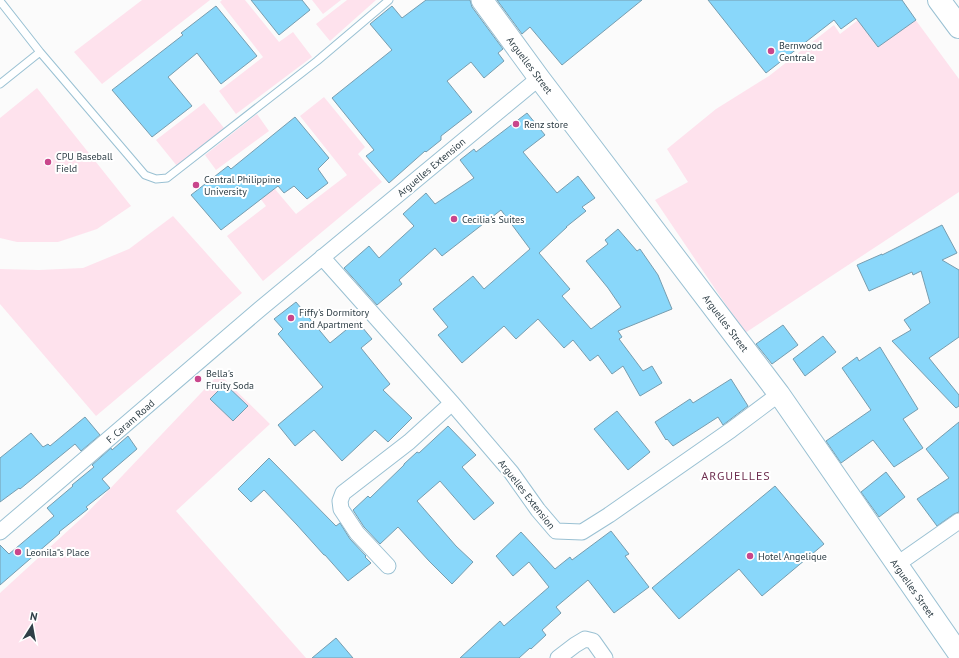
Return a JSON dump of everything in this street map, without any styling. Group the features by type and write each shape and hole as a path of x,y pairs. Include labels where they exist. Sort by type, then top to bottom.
{"main road":[{"path":"939,0 959,27"}],"street":[{"name":"Arguelles Street","path":"482,0 779,394 896,565 958,650"},
{"name":"Arguelles Extension","path":"260,309 540,78"},
{"name":"Arguelles Extension","path":"322,257 452,403 511,472 538,510 556,531 582,532 609,515 731,430 779,394"},
{"name":"F. Caram Road","path":"0,532 260,309"},
{"path":"388,566 357,533 341,509 340,501 343,493 409,442 452,403"},
{"path":"896,565 959,522"},
{"path":"558,658 585,639 593,641 605,658"}],"lane":[{"path":"0,1 40,52 145,175 156,179 167,178 323,56 389,0"},
{"path":"0,84 40,52"}],"shaded area":[{"path":"142,0 210,0 102,84 74,52"},
{"path":"222,0 245,0 279,42 293,32 312,57 236,114 219,91 263,57 220,2"},
{"path":"312,0 341,0 323,14"},
{"path":"347,0 376,0 330,41 316,24"},
{"path":"901,0 959,79 959,192 745,333 655,200 688,182 667,149 716,109 769,76 834,25 840,34 858,20"},
{"name":"CPU Baseball Field","path":"37,88 131,206 97,229 58,242 17,242 0,238 0,118"},
{"path":"324,97 365,147 358,154 382,182 263,281 227,236 266,206 235,165 247,156 296,214 347,175 300,116"},
{"path":"204,103 224,128 177,166 156,140"},
{"path":"257,114 269,131 216,170 205,155"},
{"path":"173,216 242,293 96,416 0,304 0,269 39,270 83,268 129,249"},
{"path":"219,374 270,424 176,511 306,658 0,658 0,593 85,515"}],"building":[{"path":"251,0 302,0 310,10 279,35"},
{"path":"426,0 470,0 472,7 503,49 498,53 504,61 484,78 471,62 447,81 472,112 441,136 441,140 426,152 425,151 389,183 366,156 374,150 332,98 392,50 370,24 392,6 402,18"},
{"path":"497,0 642,0 562,65 530,27 522,34"},
{"name":"Bernwood Centrale","path":"708,0 902,0 916,20 878,47 856,18 841,29 834,20 766,73"},
{"path":"216,6 257,56 221,84 197,53 168,77 192,106 152,137 112,90 183,35 181,33"},
{"path":"527,113 545,135 523,152 557,193 578,176 595,198 582,207 586,211 566,227 539,253 570,289 562,296 591,329 621,307 586,261 608,244 605,240 618,229 637,251 640,249 658,275 672,309 618,331 622,337 619,339 643,371 652,366 662,383 640,396 623,366 612,374 598,355 590,361 573,340 564,348 538,319 516,339 504,326 462,363 438,335 448,327 433,309 473,276 484,289 530,249 501,210 442,256 435,248 399,280 402,284 377,305 344,268 369,246 379,258 414,226 403,214 426,193 435,204 474,178 460,160 474,149 476,152"},
{"path":"295,117 329,158 318,169 328,183 307,199 294,186 284,193 278,186 221,230 191,195 228,166 231,169"},
{"path":"942,225 957,253 942,260 959,270 959,337 929,358 959,395 959,406 956,408 892,341 911,330 904,320 930,303 921,271 913,275 912,272 869,291 857,265 882,255"},
{"path":"296,302 330,343 357,321 372,339 361,348 390,384 383,390 412,418 388,442 375,430 342,461 314,430 295,446 278,425 323,387 278,334 283,329 274,319"},
{"path":"783,325 798,345 772,364 756,344"},
{"path":"823,336 836,352 805,376 793,359"},
{"path":"880,347 918,409 903,419 923,448 894,467 873,440 841,463 826,441 871,410 842,368 857,357 859,361"},
{"path":"731,379 748,406 723,425 718,417 673,446 667,439 666,440 655,422 690,399 693,403"},
{"path":"225,384 248,406 233,421 210,399"},
{"path":"617,411 650,452 628,470 594,429"},
{"path":"85,417 100,435 81,451 75,444 20,489 19,488 0,502 0,458 31,433 43,447 48,444 50,446"},
{"path":"959,422 959,512 937,526 917,499 949,478 926,449"},
{"path":"448,426 476,455 462,467 494,503 474,520 440,481 417,501 456,546 473,562 452,584 398,527 380,544 364,527 353,510 368,496 370,498 417,452 419,453"},
{"path":"128,436 137,449 102,479 110,488 86,507 88,509 59,532 60,533 0,585 0,545 9,554 54,516 47,508 94,467 92,465 111,448 112,450"},
{"path":"269,458 336,526 340,523 350,539 371,563 348,581 264,490 251,502 238,489"},
{"path":"886,472 905,497 879,517 861,492"},
{"name":"Hotel Angelique","path":"775,486 824,544 762,596 739,569 679,619 652,588"},
{"path":"611,531 629,554 625,556 649,587 614,613 588,580 556,607 561,613 542,630 546,635 519,658 460,658 500,621 504,626 549,587 529,562 513,576 496,556 521,532 555,569 570,557 572,560"},
{"path":"336,638 353,658 312,658"}],"place":[{"name":"Bernwood Centrale","path":"771,51"},
{"name":"Renz store","path":"516,124"},
{"name":"CPU Baseball Field","path":"48,162"},
{"name":"Central Philippine University","path":"196,185"},
{"name":"Cecilia's Suites","path":"454,219"},
{"name":"Fiffy's Dormitory and Apartment","path":"291,318"},
{"name":"Bella's Fruity Soda","path":"198,379"},
{"name":"Leonila\"s Place","path":"18,552"},
{"name":"Hotel Angelique","path":"750,556"}],"district":[{"name":"ARGUELLES","path":"736,476"}]}
